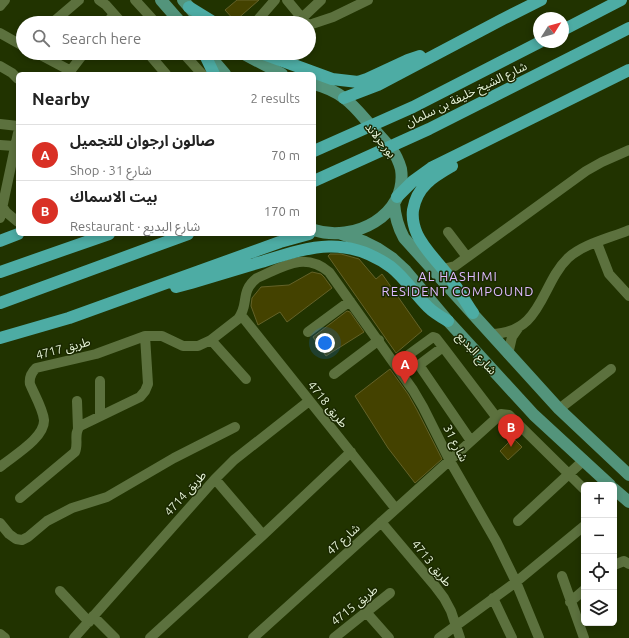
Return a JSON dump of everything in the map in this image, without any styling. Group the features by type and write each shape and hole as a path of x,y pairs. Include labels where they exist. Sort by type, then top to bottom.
{"highway":[{"path":"344,98 378,85 431,56 541,0"},
{"path":"569,27 621,0"},
{"path":"186,4 204,16"},
{"name":"شارع الشيخ خليفة بن سلمان","path":"316,180 429,129 629,28"},
{"name":"شارع الشيخ خليفة بن سلمان","path":"316,150 413,107 533,46"},
{"path":"316,73 332,79 358,82 408,60 423,56 431,56"},
{"path":"207,60 213,72"},
{"path":"280,60 313,72"},
{"path":"395,200 413,181 431,168 629,70"},
{"path":"473,313 448,270 417,234 413,214 417,195 430,180 484,146 491,138"},
{"path":"0,241 16,235"},
{"path":"0,272 102,236"},
{"path":"0,303 183,236"},
{"path":"0,338 69,318 300,236"},
{"path":"156,287 174,287 191,284 296,250 322,246 340,247 359,251 381,261 402,277 433,311 448,321"}],"main road":[{"path":"161,0 175,16"},
{"path":"186,4 197,16"},
{"path":"213,60 223,72"},
{"path":"255,60 278,72"},
{"name":"بورجرلاند","path":"316,85 334,92 353,106 392,150 398,159 401,170 395,200 382,217 368,227 351,232 316,232"},
{"name":"شارع البديع","path":"395,200 395,218 398,228 404,238 559,409 629,475"},
{"name":"شارع البديع","path":"339,233 377,248 392,258 406,271 448,321 534,415 606,482"},
{"name":"شارع البديع","path":"617,492 629,502"}],"street":[{"path":"60,16 79,0"},
{"path":"100,0 114,14"},
{"path":"135,0 150,16"},
{"path":"261,16 275,0"},
{"path":"287,0 301,16"},
{"path":"310,16 321,0"},
{"path":"316,20 333,17 368,0"},
{"path":"0,34 16,42"},
{"path":"49,60 70,72 79,60"},
{"path":"154,60 164,72"},
{"path":"189,60 200,72"},
{"path":"0,66 16,77"},
{"path":"0,124 16,126"},
{"path":"0,218 16,140"},
{"path":"0,144 14,146"},
{"path":"448,270 586,172 602,162 629,150"},
{"path":"2,206 16,221"},
{"path":"508,354 512,337 520,326 536,311 561,266 581,249 629,230"},
{"path":"448,232 467,257"},
{"path":"597,243 609,274 629,296"},
{"name":"شارع 31","path":"241,315 248,286 257,278 297,262 304,261 318,264 329,272 396,364 424,407 450,461 496,541 516,582 539,638"},
{"path":"308,332 350,301"},
{"name":"طريق 4717","path":"0,467 35,439 39,435 43,425 43,415 30,384 30,377 33,370 39,366 96,354 145,336 162,336 183,346 198,346 211,340 241,315"},
{"name":"طريق 4718","path":"241,315 396,509"},
{"path":"491,334 507,332 520,326"},
{"path":"78,428 83,424 137,399 145,391 148,384 145,336"},
{"path":"396,364 433,337 436,338 496,418 504,413 509,414 581,485"},
{"path":"211,340 246,379"},
{"path":"334,374 378,340"},
{"path":"419,365 443,347"},
{"path":"410,353 471,441"},
{"path":"559,409 611,369"},
{"path":"100,380 100,416"},
{"name":"طريق 4714","path":"74,638 215,479 252,445 309,400"},
{"path":"20,498 73,454 76,449 76,435 78,428 77,401"},
{"path":"522,428 534,415"},
{"name":"شارع 47","path":"253,638 496,418"},
{"path":"0,523 9,534 16,539 22,540 28,538 47,521 72,508 107,497 174,458 235,427"},
{"path":"150,638 264,535 350,452"},
{"path":"518,521 584,460"},
{"path":"215,479 264,535"},
{"name":"طريق 4713","path":"381,522 435,586 450,611 460,638"},
{"path":"439,638 516,582 581,528"},
{"path":"617,564 624,561 629,564"},
{"path":"562,576 584,638"},
{"path":"60,591 115,638"},
{"name":"طريق 4715","path":"334,638 390,593"},
{"path":"570,602 581,593"},
{"path":"493,598 512,638"},
{"path":"366,612 389,638"},
{"path":"0,634 5,638"}],"building":[{"path":"237,0 259,0 241,16 230,16 225,10"},
{"path":"330,254 341,254 359,259 376,279 382,274 422,331 396,353 328,256"},
{"path":"312,272 321,274 332,288 287,322 280,312 258,325 251,306 252,298 261,287 289,285"},
{"path":"347,311 350,312 364,332 326,356 313,337"},
{"path":"390,369 408,394 442,459 415,483 388,448 355,396"},
{"path":"513,438 522,447 508,460 500,451"}],"place":[{"name":"صالون ارجوان للتجميل","path":"405,384"},
{"name":"بيت الاسماك","path":"511,447"}],"district":[{"name":"AL HASHIMI RESIDENT COMPOUND","path":"458,284"}]}
